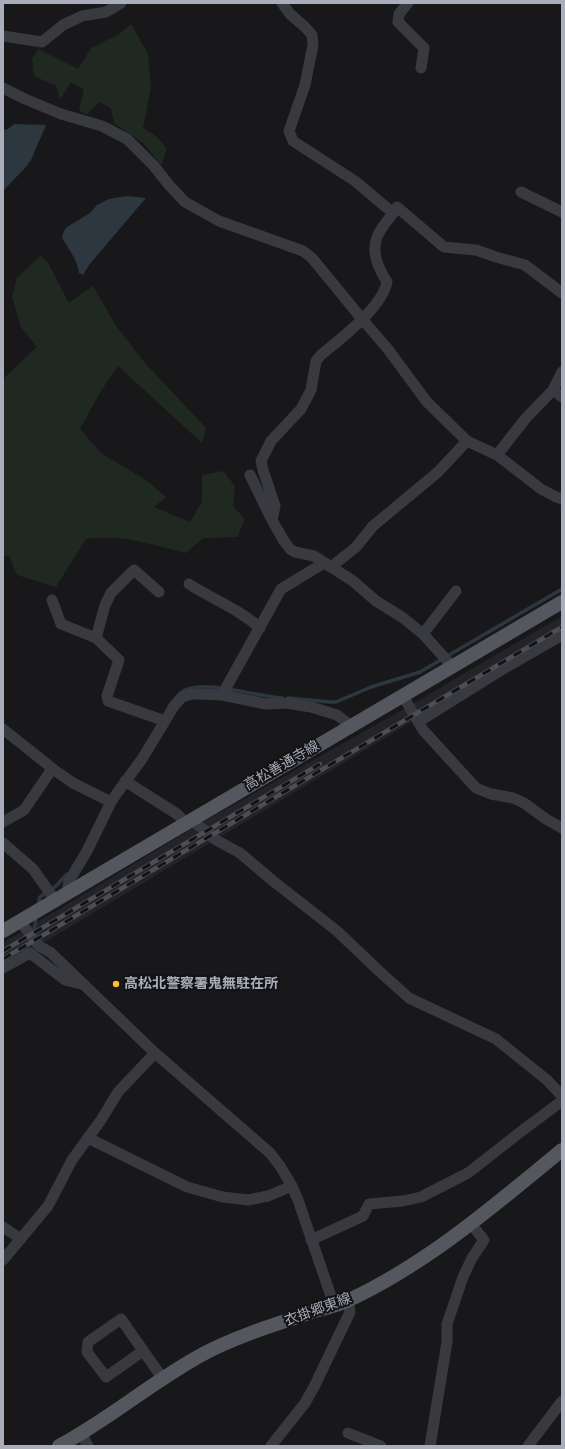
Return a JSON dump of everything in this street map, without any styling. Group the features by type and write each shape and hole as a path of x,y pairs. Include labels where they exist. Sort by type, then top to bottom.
{"main road":[{"name":"高松善通寺線","path":"3,931 562,602"},
{"name":"衣掛郷東線","path":"59,1446 81,1434 163,1379 220,1345 348,1300 376,1286 414,1263 471,1224 562,1150"}],"street":[{"path":"3,36 42,42 63,25 82,16 106,12 121,3"},
{"path":"282,3 290,14 305,26 312,35 313,45 305,85 289,131 293,141 355,181 393,213"},
{"path":"408,3 399,14 398,22 424,48 421,68"},
{"path":"3,88 61,114 102,126 127,139 154,166 185,202 219,221 302,251 312,258 362,320 387,348 428,402 466,441 496,455 541,489 562,499"},
{"path":"521,192 562,212"},
{"path":"272,520 275,506 263,470 261,461 263,455 271,441 301,409 310,390 316,361 362,320 386,289 387,282 377,266 377,237 397,207 444,247 476,250 525,265 562,293"},
{"path":"496,455 526,418 553,390 562,372"},
{"path":"553,390 562,397"},
{"path":"222,695 281,589 328,565 356,547 373,526 438,472 466,441"},
{"path":"250,475 272,520 290,549 295,552 314,556 353,580 376,601 402,617 423,634 452,666"},
{"path":"96,638 105,605 111,593 134,570 159,592"},
{"path":"189,584 249,618 260,628"},
{"path":"423,634 456,591"},
{"path":"52,600 61,624 96,638 119,660 107,696 108,701 165,721"},
{"path":"418,722 498,672 562,635"},
{"path":"67,893 69,881 87,851 111,802 142,759 174,706 182,697 191,694 222,695 266,704 287,703 311,707 336,715 351,726"},
{"path":"403,696 423,730 476,788 491,794 513,798 524,803 546,820 562,828"},
{"path":"3,729 73,783 111,802"},
{"path":"3,822 24,810 52,768"},
{"path":"125,782 216,840 240,853 336,931 409,998 496,1039 547,1080 562,1096"},
{"path":"3,843 33,869 54,900"},
{"path":"20,921 39,946 50,952 155,1053 270,1153 292,1186 298,1200 334,1305"},
{"path":"3,968 30,953 65,980 85,985"},
{"path":"3,1260 48,1206 72,1160 118,1092 155,1053"},
{"path":"311,1240 362,1216 369,1204 403,1201 421,1197 468,1173 562,1102"},
{"path":"88,1138 187,1187 223,1197 248,1200 268,1196 292,1186"},
{"path":"430,1446 447,1342 447,1324 463,1277 472,1258 484,1240 471,1224"},
{"path":"3,1227 21,1239"},
{"path":"271,1446 305,1403 314,1387 350,1312 348,1300"},
{"path":"143,1351 106,1377 87,1352 88,1342 121,1319 163,1379"},
{"path":"528,1446 562,1401"},
{"path":"348,1433 380,1446"},
{"path":"81,1434 88,1446"}],"shaded area":[{"path":"131,24 148,54 151,87 143,128 157,137 167,149 161,165 143,143 114,123 111,108 100,102 86,115 79,110 84,89 71,82 60,100 56,86 34,76 32,59 38,49 78,69 91,48 119,34"},
{"path":"14,124 46,125 31,160 3,191 3,130 8,129"},
{"path":"126,196 146,198 89,265 83,275 79,273 74,258 62,237 64,231 67,227 90,213 97,205 109,199"},
{"path":"41,255 48,263 69,303 93,286 116,326 145,363 206,428 202,443 118,366 101,391 80,429 102,454 146,480 166,497 154,507 190,522 202,502 202,475 223,471 235,486 233,506 245,519 238,537 203,538 186,553 149,543 124,539 86,539 56,587 17,575 9,556 3,555 3,382 6,376 37,347 21,327 12,297 17,278"},
{"path":"562,616 562,632 3,967 3,943 198,825 409,706"}],"waterway":[{"path":"288,698 336,702 371,687 420,672 562,589"},
{"path":"181,693 189,689 213,687 282,698"},
{"path":"38,906 40,897 56,886 67,874"},
{"path":"34,934 36,916"}],"railway":[{"path":"3,959 562,627"},
{"path":"3,951 320,764"}],"place":[{"name":"高松北警察署鬼無駐在所","path":"116,984"}]}
